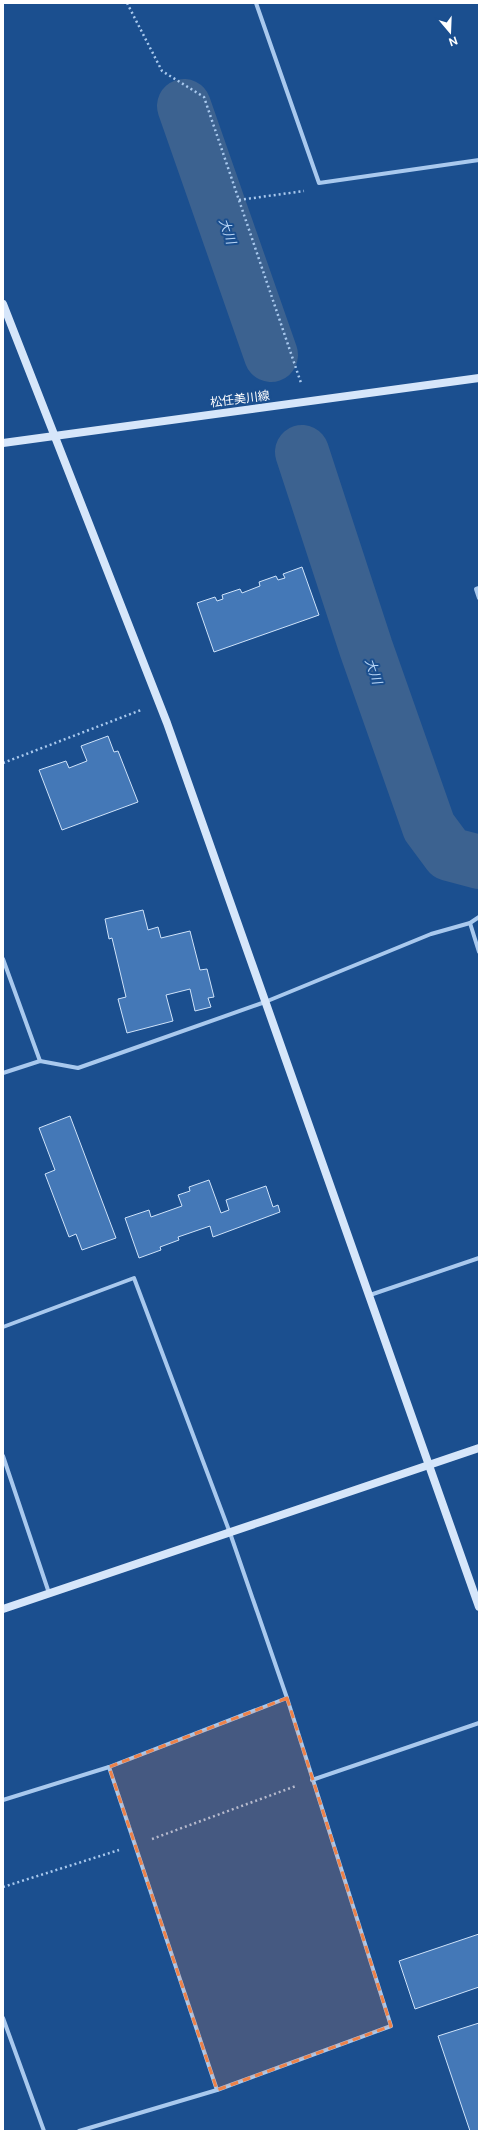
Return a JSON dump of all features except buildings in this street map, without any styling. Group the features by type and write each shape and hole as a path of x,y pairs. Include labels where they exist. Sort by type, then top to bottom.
{"street":[{"path":"256,3 319,184 479,160"},
{"path":"3,304 159,703 430,1464 479,1607"},
{"name":"松任美川線","path":"3,443 479,378"},
{"path":"479,588 476,589 479,598"},
{"path":"3,1073 40,1061 78,1068 265,1002 430,934 470,924 479,917"},
{"path":"470,924 479,952"},
{"path":"3,959 40,1061"},
{"path":"370,1295 479,1258"},
{"path":"3,1327 134,1278 230,1533 287,1698 391,2026 217,2090 79,2131"},
{"path":"3,1609 479,1448"},
{"path":"3,1456 49,1593"},
{"path":"3,1800 109,1767 287,1698"},
{"path":"312,1780 479,1723"},
{"path":"109,1767 217,2090"},
{"path":"3,2018 44,2131"}],"path":[{"path":"127,3 162,71 204,97 308,402"},
{"path":"239,200 303,191 319,184"},
{"path":"3,763 159,703"},
{"path":"3,1887 135,1845 312,1780"}],"highlighted area":[{"path":"287,1698 391,2026 217,2090 109,1767"}],"waterway":[{"name":"大川","path":"184,106 271,355"},
{"name":"大川","path":"302,452 366,648 429,827 449,854 479,862"}]}
